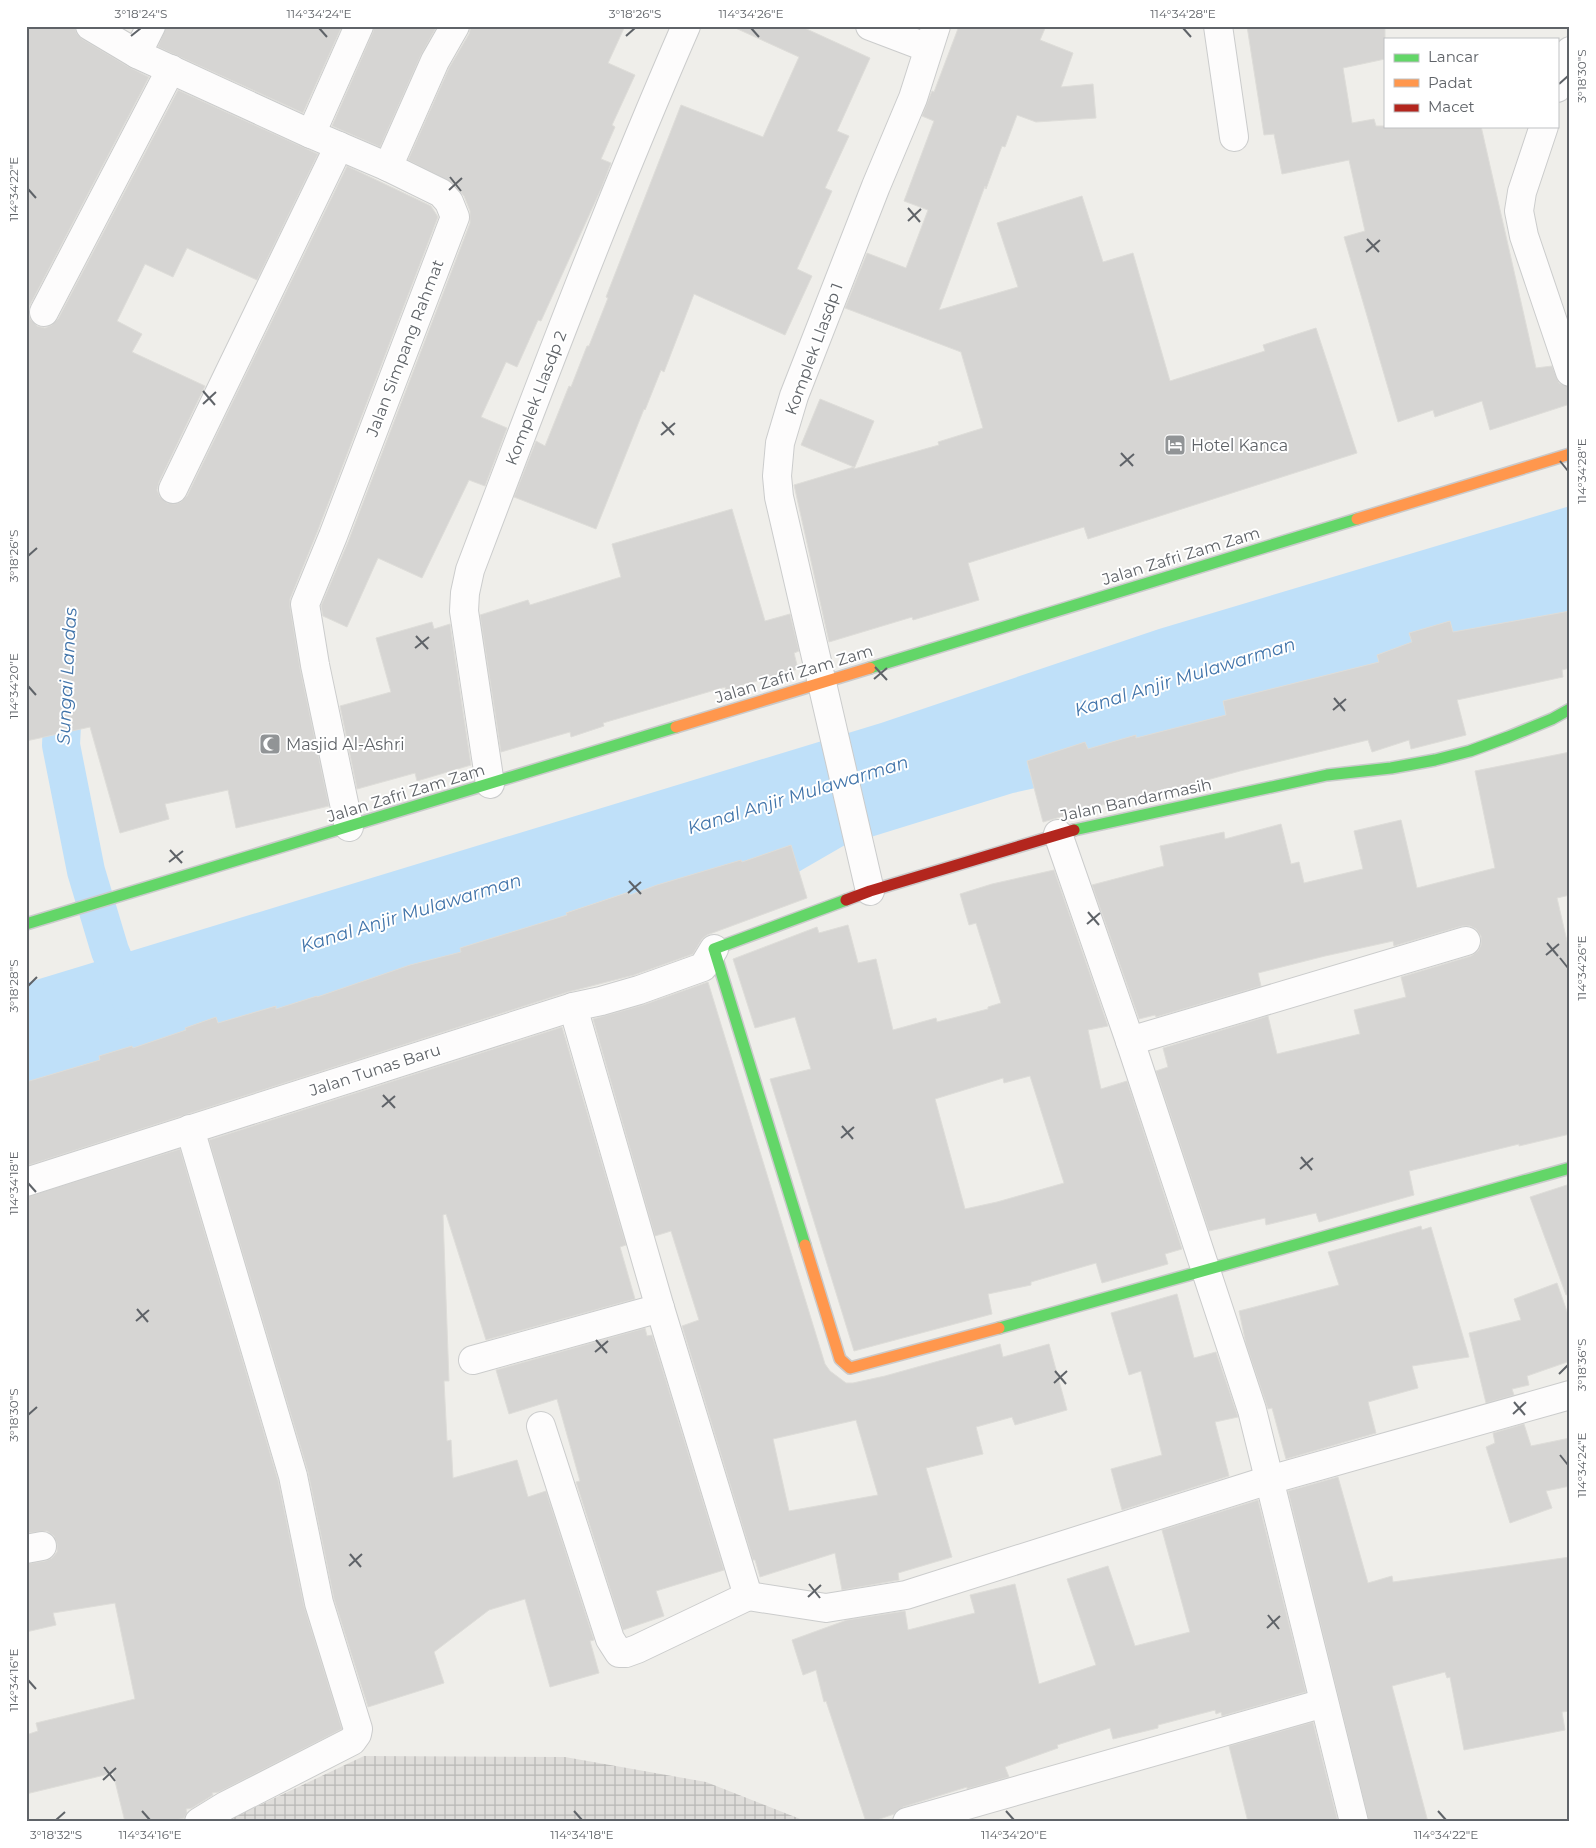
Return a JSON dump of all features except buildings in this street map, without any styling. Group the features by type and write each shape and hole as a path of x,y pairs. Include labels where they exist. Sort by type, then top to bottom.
{"street":[{"name":"Jalan Simpang Rahmat","path":"90,26 137,54 311,134 388,167 441,193 449,202 455,217 333,536 305,604 315,665 350,827"},
{"path":"137,54 151,26"},
{"path":"311,134 359,26"},
{"path":"388,167 435,61 455,26"},
{"name":"Komplek Llasdp 2","path":"490,784 464,611 465,593 470,570 579,284 686,26"},
{"path":"870,26 932,37"},
{"path":"1218,26 1234,137"},
{"name":"Komplek Llasdp 1","path":"870,891 779,497 777,476 780,443 794,396 876,186 913,98 932,37"},
{"path":"1558,85 1570,51"},
{"path":"44,312 171,69"},
{"path":"1543,128 1522,192 1519,211 1524,236 1570,372"},
{"path":"173,489 339,146"},
{"name":"Jalan Zafri Zam Zam","path":"26,924 350,827 1570,454"},
{"name":"Jalan Bandarmasih","path":"714,949 870,891 1058,834 1327,775 1391,768 1470,751 1552,719 1570,709"},
{"path":"1058,834 1130,1040 1252,1410 1354,1822"},
{"path":"1130,1040 1466,941"},
{"path":"714,949 840,1359 850,1368 882,1361 1570,1168"},
{"name":"Jalan Tunas Baru","path":"26,1182 573,1007 639,990 703,967 714,949"},
{"path":"573,1007 660,1308 748,1596"},
{"path":"190,1130 293,1476 319,1603 358,1729 352,1741 225,1806 199,1822"},
{"path":"473,1360 660,1308"},
{"path":"541,1426 610,1639 619,1653 626,1653 748,1596 826,1608 906,1595 1269,1480 1570,1395"},
{"path":"907,1822 1324,1703"}],"shaded area":[{"path":"364,1756 565,1757 706,1782 808,1822 224,1822"}],"water":[{"name":"Kanal Anjir Mulawarman","path":"1570,506 1570,634 1333,723 1013,793 845,845 684,938 26,1134 26,983 881,723 1159,629"}],"waterway":[{"name":"Sungai Landas","path":"64,683 61,745 86,871 110,951 131,1000"}],"traffic: fast":[{"path":"870,668 1357,519"},
{"path":"1074,830 1327,775 1391,768 1435,760 1470,751 1508,737 1552,719 1570,709"},
{"path":"26,924 676,727"},
{"path":"805,1245 714,949 846,900"},
{"path":"999,1328 1570,1168"}],"traffic: slow":[{"path":"1357,519 1570,454"},
{"path":"676,727 870,668"},
{"path":"805,1245 840,1359 850,1368 999,1328"}],"traffic: jam":[{"path":"846,900 870,891 1074,830"}],"place":[{"name":"Hotel Kanca","path":"1175,445"},
{"name":"Masjid Al-Ashri","path":"270,744"}]}
